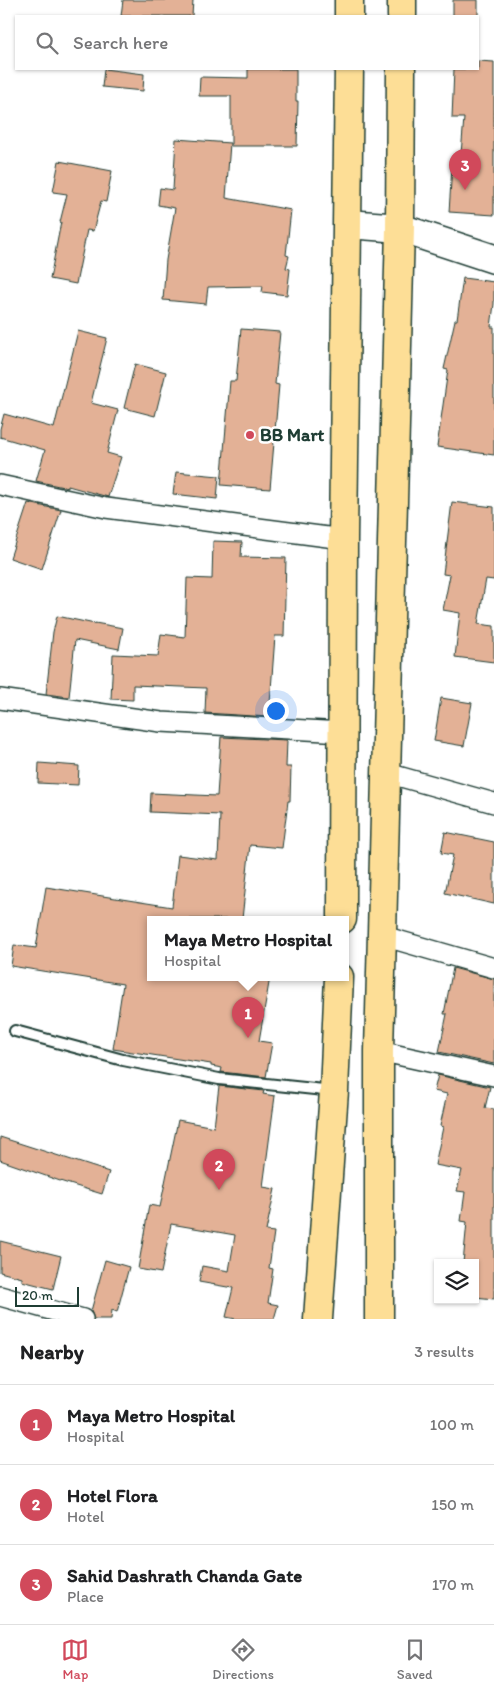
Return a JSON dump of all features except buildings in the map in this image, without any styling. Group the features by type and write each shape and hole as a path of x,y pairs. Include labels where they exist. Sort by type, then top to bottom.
{"highway":[{"path":"349,0 349,15"},
{"path":"402,0 402,15"},
{"path":"342,916 343,539 349,70"},
{"path":"379,1319 379,1052 400,228 401,70"},
{"path":"318,1319 334,1091 339,981"}],"street":[{"path":"348,224 400,228 494,259"},
{"path":"0,485 106,508 343,539"},
{"path":"0,699 161,722 342,732"},
{"path":"387,773 494,803"},
{"path":"383,936 494,968"},
{"path":"379,1052 494,1076"},
{"path":"0,1296 83,1319"}],"lane":[{"path":"15,1031 123,1060 219,1079 334,1091"}],"place":[{"name":"Sahid Dashrath Chanda Gate","path":"465,190"},
{"name":"BB Mart","path":"250,435"},
{"name":"Maya Metro Hospital","path":"248,1038"},
{"name":"Hotel Flora","path":"219,1190"}]}
